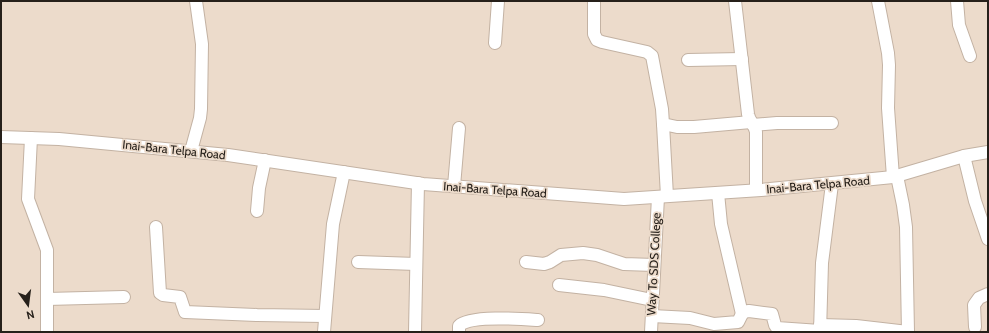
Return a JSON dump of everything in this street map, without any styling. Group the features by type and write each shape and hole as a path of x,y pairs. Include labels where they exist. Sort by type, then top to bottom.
{"street":[{"path":"191,151 201,109 202,44 196,1"},
{"path":"495,44 498,1"},
{"name":"Way To SDS College","path":"594,1 594,34 596,40 648,52 652,56 662,109 662,196 654,265 651,332"},
{"path":"735,1 748,114 756,132 756,190"},
{"path":"741,322 745,311 749,311 770,314 773,317 774,325 777,328 820,329 856,326 908,332 906,227 904,205 895,177 888,108 888,53 878,1"},
{"path":"957,1 959,25 970,56"},
{"path":"688,60 742,59"},
{"path":"663,124 677,127 694,127 776,123 832,123"},
{"path":"454,186 459,128"},
{"name":"Inai-Bara Telpa Road","path":"1,137 59,138 191,151 265,160 418,183 624,199 832,184 895,177 964,156 988,152"},
{"path":"30,138 28,199 47,250 47,332"},
{"path":"964,156 974,196 984,214 988,239"},
{"path":"257,211 259,188 265,160"},
{"path":"324,332 333,224 344,172"},
{"path":"415,332 418,183"},
{"path":"820,329 822,263 832,184"},
{"path":"718,193 722,224 741,322"},
{"path":"156,227 160,293 163,295 180,297 185,312 257,316 325,316"},
{"path":"526,262 544,264 561,255 583,253 597,255 624,264 654,265"},
{"path":"358,262 416,264"},
{"path":"560,285 604,290 652,300"},
{"path":"975,327 974,305 979,298 988,294"},
{"path":"47,299 124,297"},
{"path":"652,316 690,318 714,324 741,322"},
{"path":"459,332 460,326 465,322 501,318 538,320"}]}
